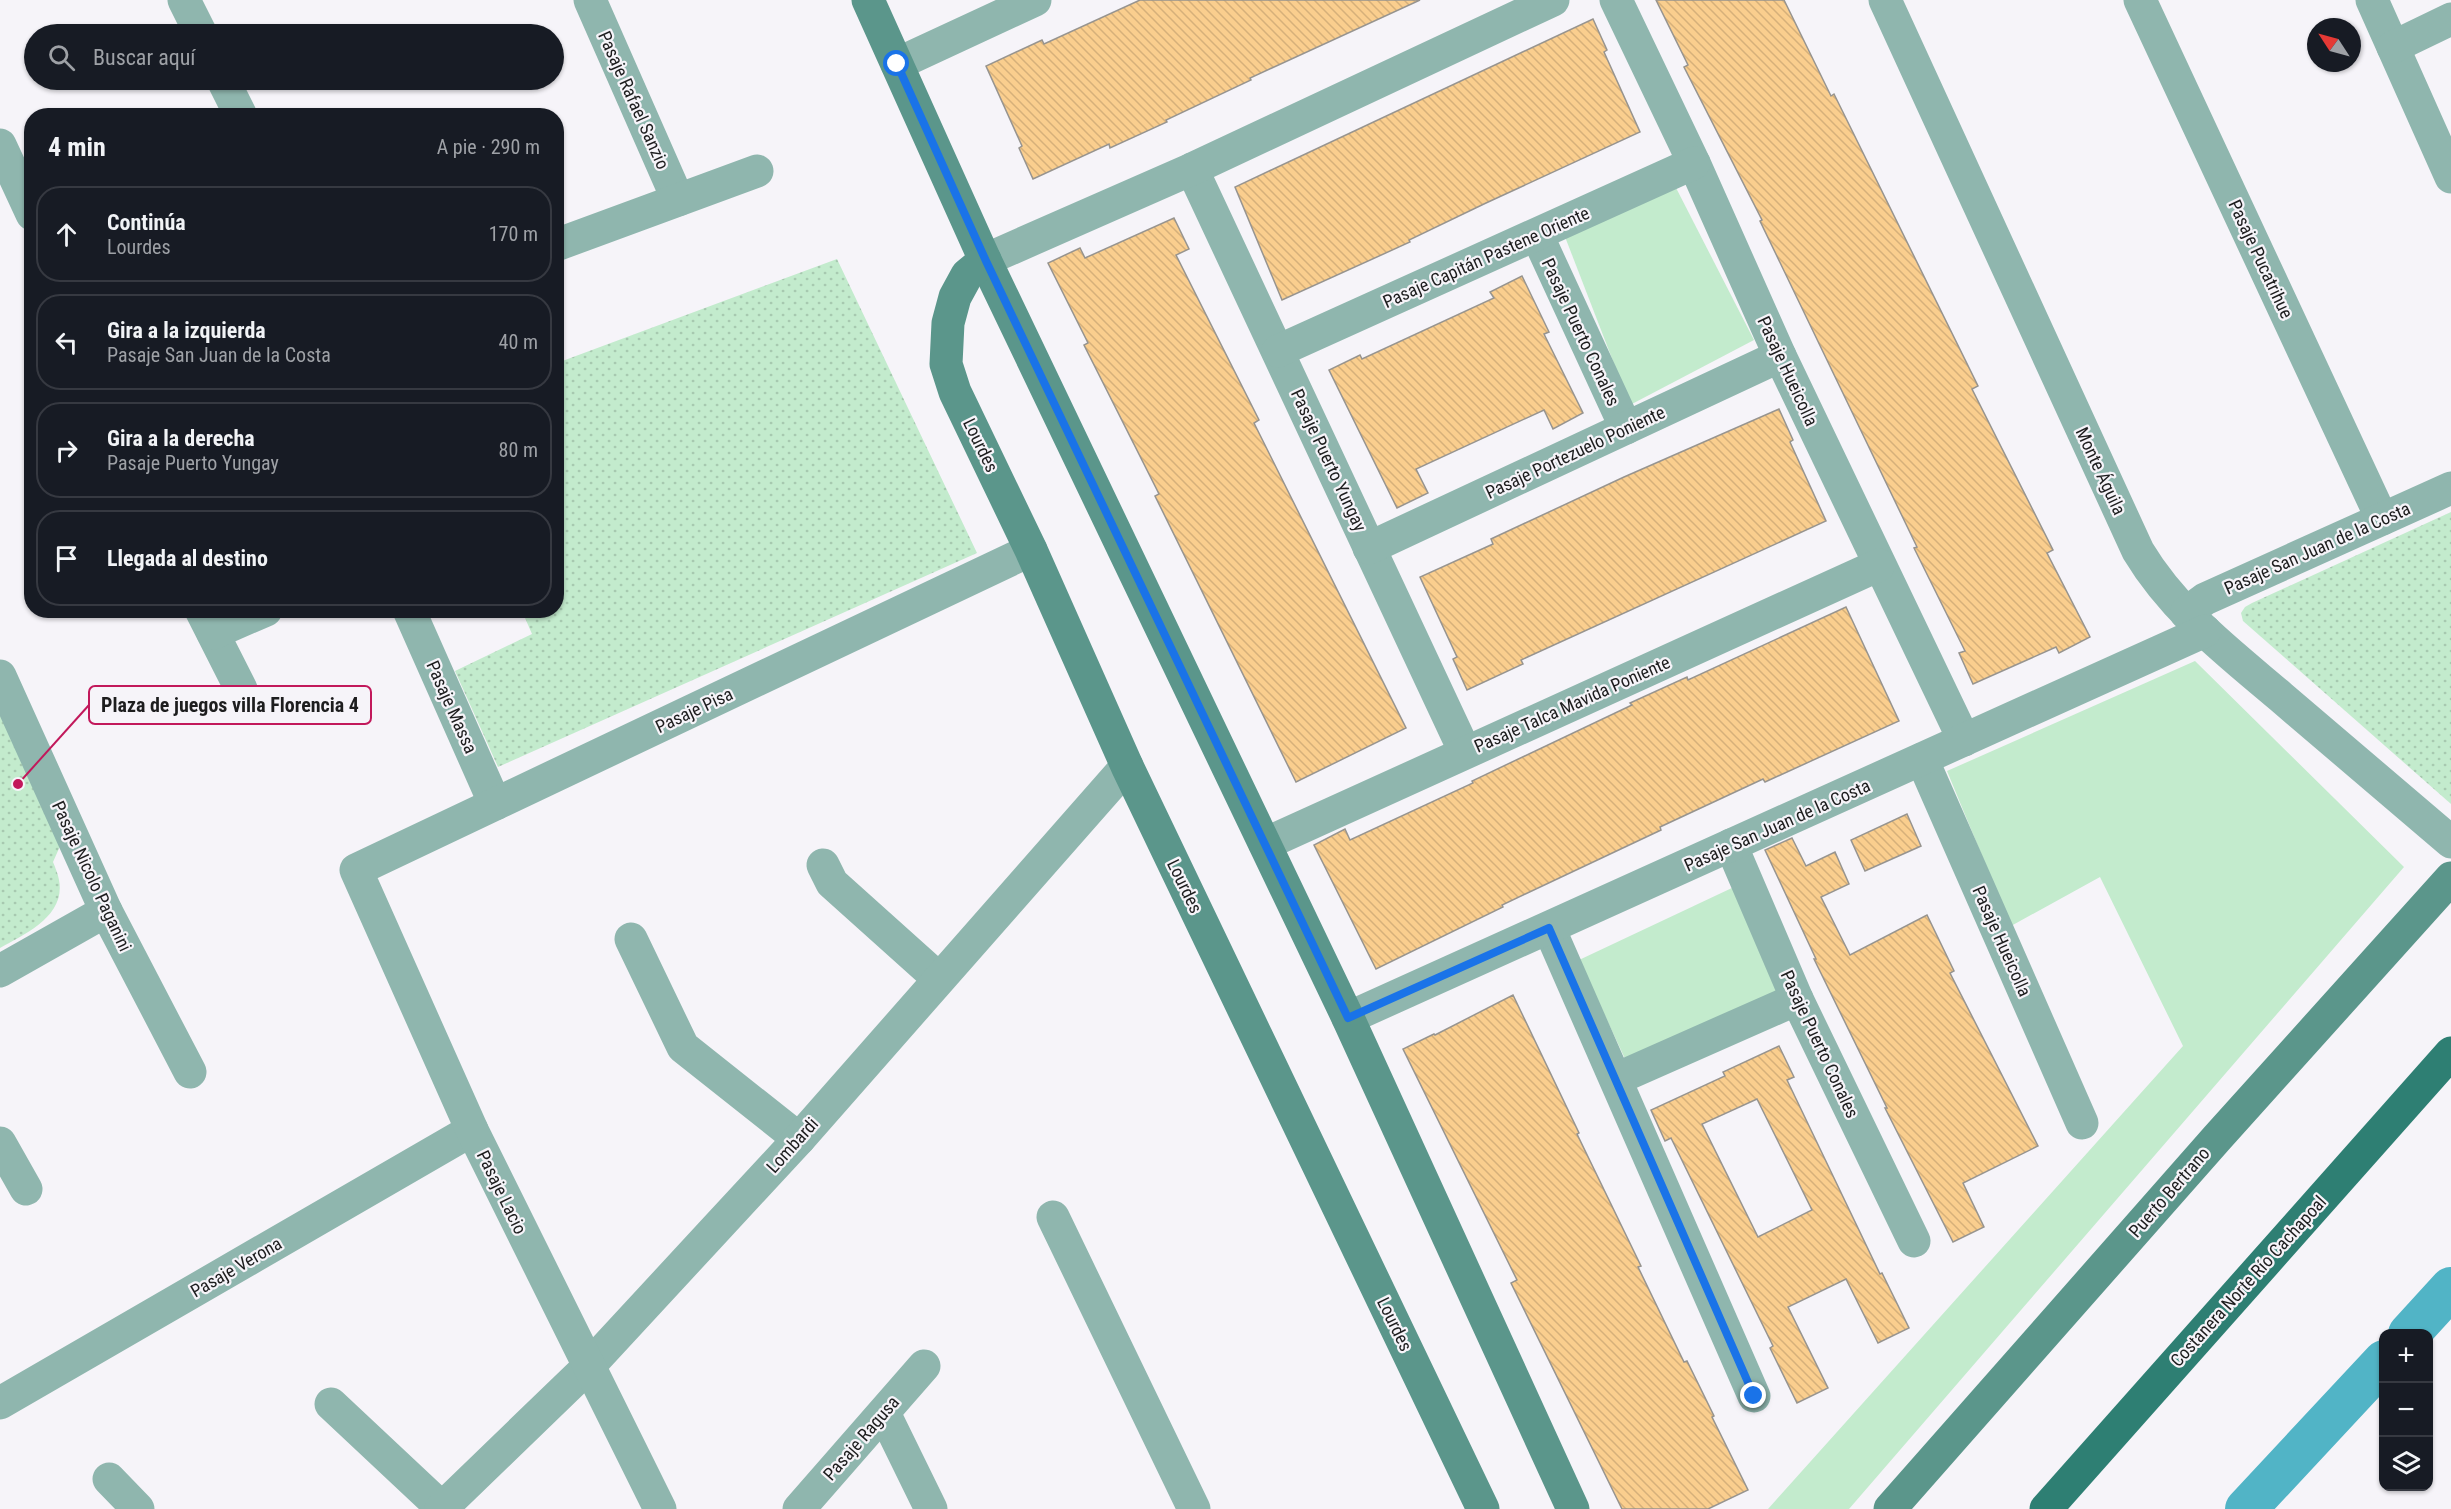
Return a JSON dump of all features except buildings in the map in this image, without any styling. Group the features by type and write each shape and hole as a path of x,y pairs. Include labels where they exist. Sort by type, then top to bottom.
{"main road":[{"name":"Costanera Norte Río Cachapoal","path":"2046,1509 2451,1053"}],"street":[{"path":"184,0 196,24"},
{"name":"Pasaje Rafael Sanzio","path":"590,0 678,200"},
{"path":"868,0 986,261 1348,1018 1573,1509"},
{"path":"897,64 1035,0"},
{"path":"986,261 1192,169 1553,0"},
{"name":"Pasaje Hueicolla","path":"1616,0 1694,163 1780,356 1964,740"},
{"name":"Monte Águila","path":"1885,0 2138,551 2164,591 2196,622 2451,842"},
{"name":"Pasaje Pucatrihue","path":"2140,0 2382,519"},
{"path":"2372,0 2451,177"},
{"path":"2393,47 2451,19"},
{"path":"228,90 237,108"},
{"path":"0,145 24,197"},
{"name":"Pasaje Capitán Pastene Oriente","path":"1278,351 1694,163"},
{"name":"Pasaje Puerto Yungay","path":"1192,169 1465,752"},
{"path":"564,242 757,171"},
{"name":"Pasaje Puerto Conales","path":"1537,235 1626,428"},
{"name":"Lourdes","path":"986,261 967,275 955,297 948,323 946,364 955,392 1031,550 1127,766 1484,1509"},
{"name":"Pasaje Portezuelo Poniente","path":"1369,548 1780,356"},
{"name":"Pasaje San Juan de la Costa","path":"1348,1018 1964,740 2196,622 2205,598 2451,488"},
{"name":"Pasaje Pisa","path":"356,870 1031,550"},
{"name":"Pasaje Talca Mavida Poniente","path":"1265,844 1879,565"},
{"path":"227,618 207,622 242,689"},
{"name":"Pasaje Massa","path":"413,618 495,804"},
{"name":"Pasaje Nicolo Paganini","path":"0,676 106,911 190,1072"},
{"name":"Pasaje Hueicolla","path":"1922,759 2082,1123"},
{"name":"Lombardi","path":"442,1508 588,1367 799,1139 1127,766"},
{"name":"Pasaje Puerto Conales","path":"1731,845 1797,999 1914,1241"},
{"path":"823,865 832,883 939,979"},
{"name":"Pasaje Lacio","path":"356,870 472,1130 660,1509"},
{"name":"Puerto Bertrano","path":"1890,1509 2217,1138 2451,878"},
{"path":"0,971 106,911"},
{"path":"1549,928 1754,1396"},
{"path":"631,939 683,1047 799,1139"},
{"path":"1616,1079 1797,999"},
{"name":"Pasaje Verona","path":"0,1403 472,1130"},
{"path":"0,1143 26,1189"},
{"path":"1053,1216 1194,1509"},
{"name":"Pasaje Ragusa","path":"799,1509 924,1366"},
{"path":"331,1404 442,1508"},
{"path":"884,1413 931,1509"},
{"path":"109,1479 138,1509"}],"green space":[{"path":"1672,180 1754,340 1630,405 1562,229"},
{"path":"837,259 977,553 498,767 455,671 532,634 525,618 564,618 564,360"},
{"path":"2451,512 2451,804 2243,621 2241,613 2252,603"},
{"path":"2195,661 2404,867 1849,1509 1768,1509 2183,1046 2100,877 2011,926 1947,771"},
{"path":"0,713 61,844 53,862 59,880 60,893 56,904 50,914 32,930 0,948"},
{"path":"1734,887 1782,990 1627,1063 1579,960"}],"waterway":[{"path":"2414,1329 2451,1288"},
{"path":"2246,1509 2379,1366"}],"place":[{"name":"Plaza de juegos villa Florencia 4","path":"18,784"}],"route":[{"path":"897,64 986,261 1348,1018 1549,928 1754,1396"}]}
